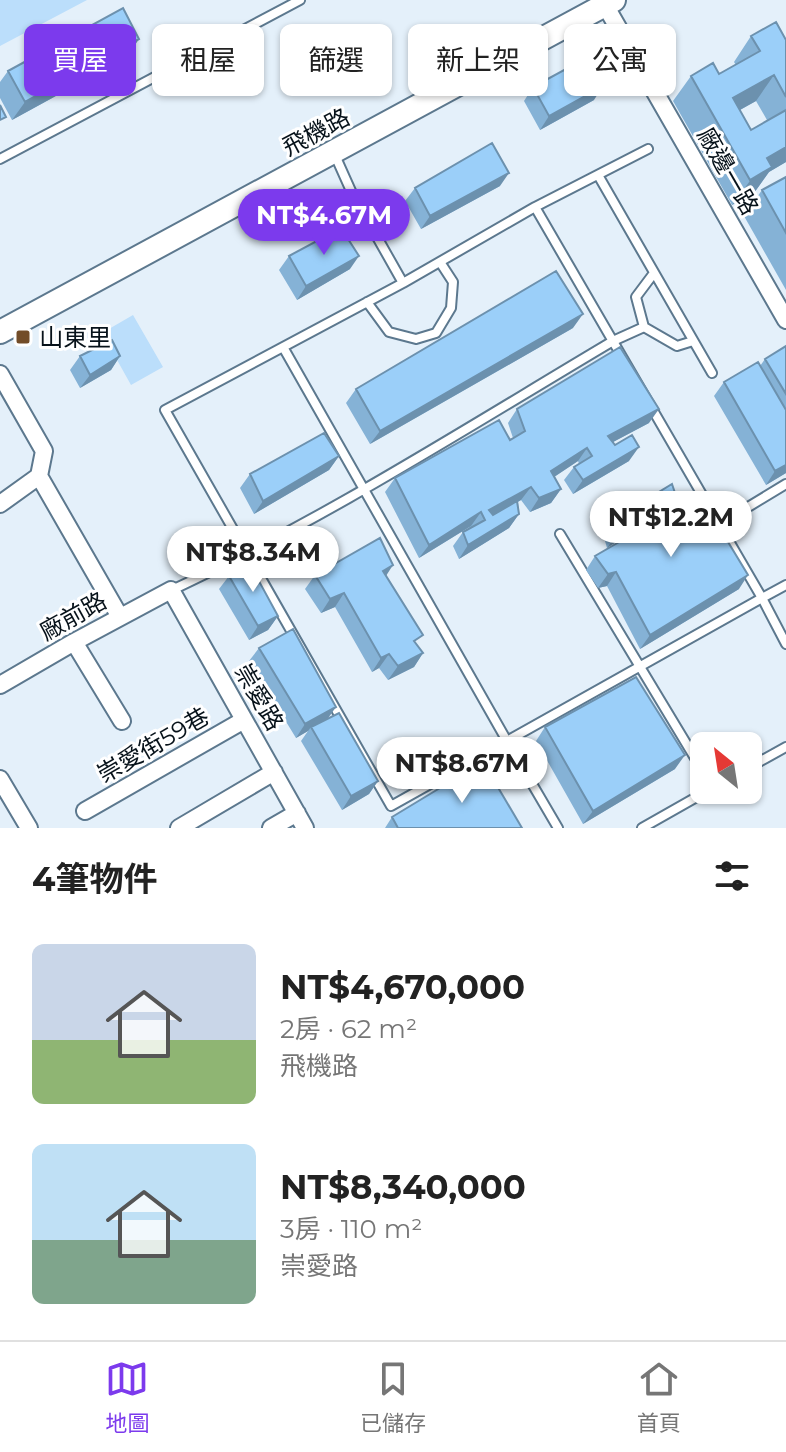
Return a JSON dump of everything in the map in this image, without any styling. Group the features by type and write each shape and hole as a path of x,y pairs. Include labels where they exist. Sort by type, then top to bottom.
{"street":[{"name":"飛機路","path":"0,332 611,2"},
{"name":"廠邊一路","path":"611,2 786,320"},
{"path":"0,374 44,451 39,476 120,617"},
{"path":"0,504 39,476"},
{"name":"廠前路","path":"0,685 171,590"},
{"name":"崇愛路","path":"171,590 301,821"},
{"path":"74,642 122,721"},
{"name":"崇愛街59巷","path":"85,811 244,720"},
{"path":"179,828 274,772"},
{"path":"0,779 29,828"},
{"path":"271,828 301,821"}],"lane":[{"path":"0,159 300,0"},
{"path":"648,149 535,207 403,283 165,410 391,806 786,585"},
{"path":"333,152 351,191 403,283"},
{"path":"598,175 712,373"},
{"path":"535,207 720,524 786,644"},
{"path":"367,302 389,332 416,339 436,333 451,308 453,282 440,262"},
{"path":"654,273 636,297 644,327 677,346 693,341"},
{"path":"171,590 247,553 364,489 613,341 644,327"},
{"path":"283,347 558,828"},
{"path":"720,524 786,484"},
{"path":"560,534 690,750"},
{"path":"762,760 786,747"},
{"path":"642,828 690,801"}],"shaded area":[{"path":"0,0 87,0 42,24 24,24 24,33 0,46"},
{"path":"133,315 163,367 131,385 102,333"}],"building":[{"path":"123,8 131,24 94,24"},
{"path":"776,22 786,40 786,97 774,75 733,98 751,130 786,110 786,147 767,158 772,167 750,180 691,76 713,63 719,74 760,51 751,36"},
{"path":"24,62 24,96 36,96 25,102 8,71"},
{"path":"564,70 564,96 585,96 549,116 538,96 548,96 548,79"},
{"path":"0,105 6,117 0,120"},
{"path":"492,143 509,173 430,216 415,188"},
{"path":"786,177 786,233 762,190"},
{"path":"341,228 359,256 306,286 289,256"},
{"path":"556,271 583,314 380,431 356,389"},
{"path":"112,340 120,356 90,375 80,356"},
{"path":"786,346 786,394 765,359"},
{"path":"620,347 659,409 608,436 615,445 632,435 639,447 583,480 574,467 592,456 587,448 551,471 561,489 539,498 531,487 489,510 493,515 517,501 519,514 468,545 463,532 485,520 481,512 429,545 395,478 499,420 510,440 525,431 517,409"},
{"path":"758,362 786,410 786,465 775,471 724,382"},
{"path":"324,433 339,456 263,501 250,474"},
{"path":"672,484 677,499 660,509 664,517 699,494 748,575 650,635 616,572 608,574 595,556 638,531 632,524 617,534 613,520"},
{"path":"380,538 393,565 383,571 423,635 414,641 423,653 398,666 389,654 381,658 344,593 330,599 315,575"},
{"path":"248,561 278,616 258,626 229,576"},
{"path":"293,629 336,707 305,724 259,648"},
{"path":"636,677 685,755 593,811 545,727"},
{"path":"339,713 378,781 351,796 311,727"},
{"path":"483,762 522,828 398,828 392,817"}],"place":[{"name":"山東里","path":"23,337"}]}
